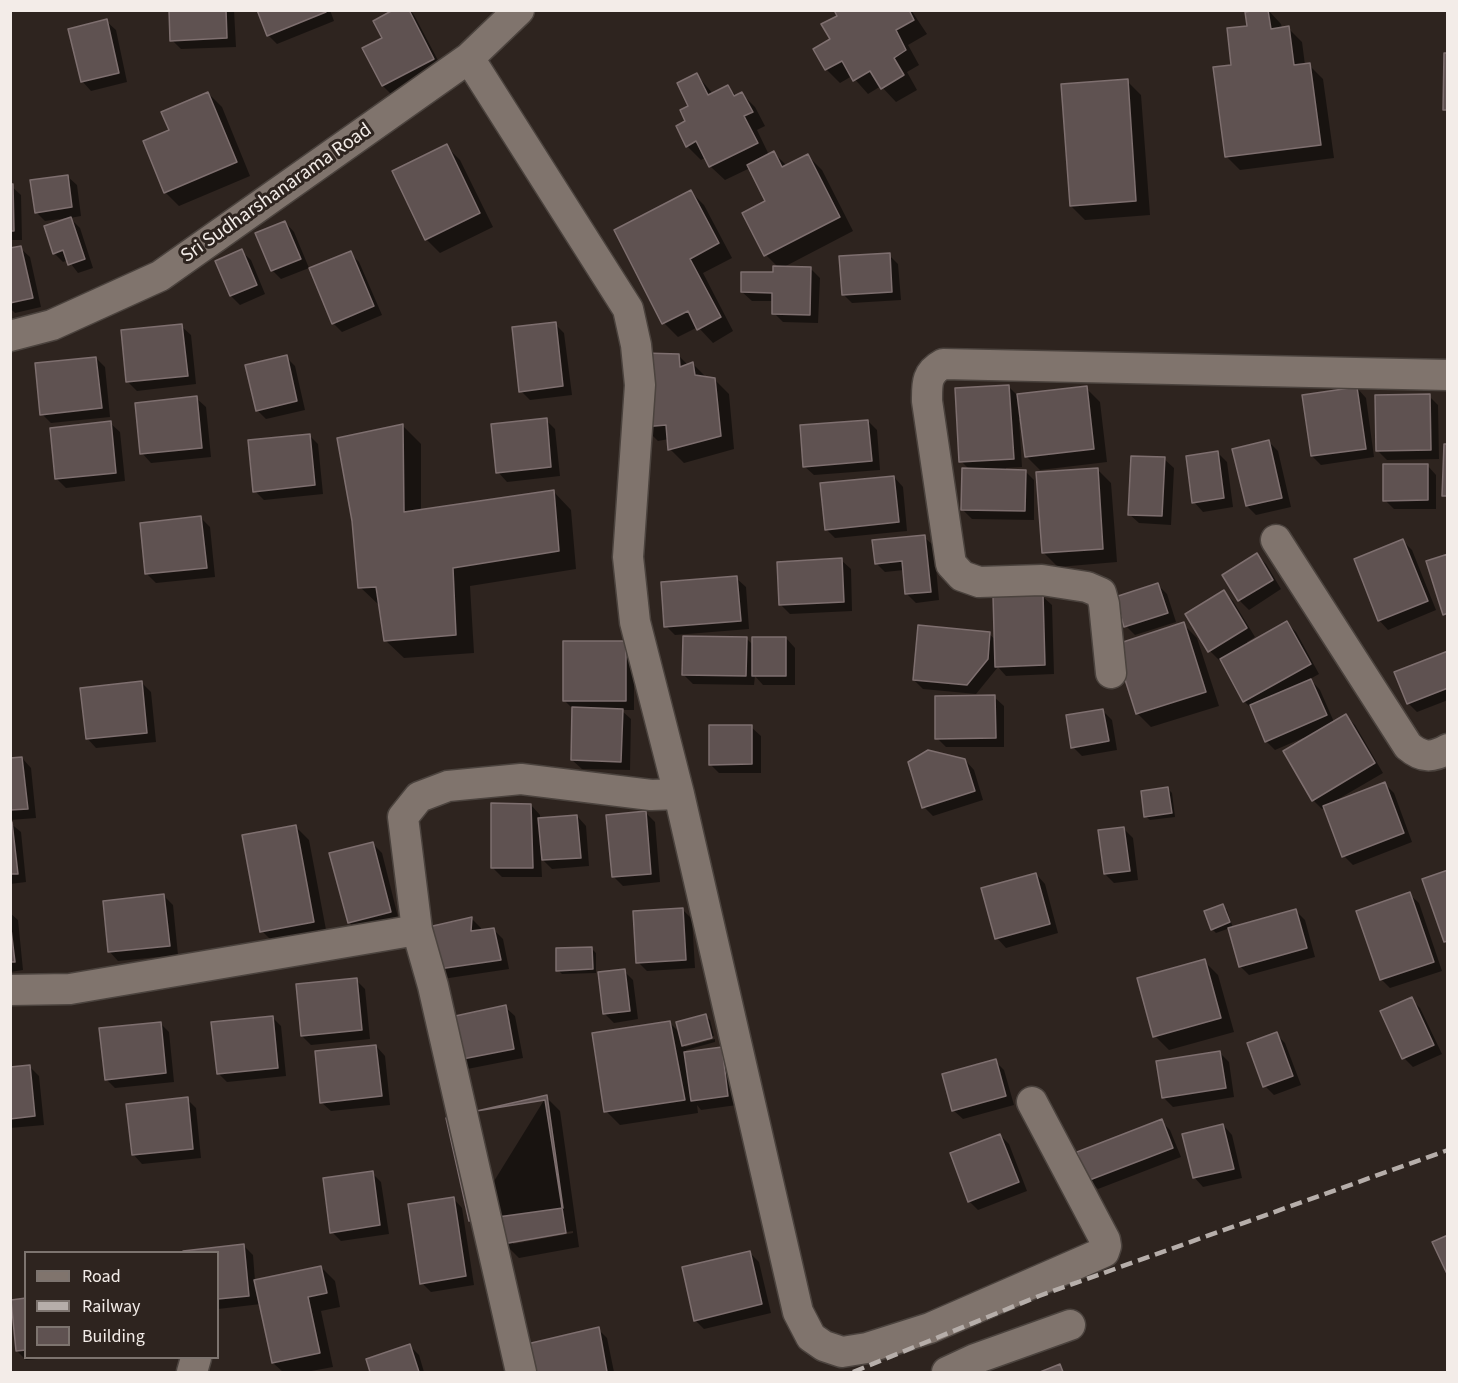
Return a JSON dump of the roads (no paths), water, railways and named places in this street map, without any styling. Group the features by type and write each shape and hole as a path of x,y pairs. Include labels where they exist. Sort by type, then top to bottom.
{"street":[{"name":"Sri Sudharshanarama Road","path":"10,336 52,325 160,276 469,58 519,10"},
{"path":"469,58 628,309 636,345 640,384 628,557 635,622 679,794 798,1312 811,1337 824,1346 842,1352 867,1348 930,1328 1104,1252 1106,1246 1104,1240 1032,1102"},
{"path":"1111,673 1101,594 1087,587 1042,580 979,582 962,576 951,564 927,401 927,382 931,372 943,364 1448,375"},
{"path":"1276,540 1408,746 1415,753 1426,757 1448,749"},
{"path":"521,1372 433,986 417,930 403,817 419,797 448,786 521,779 651,795 679,794"},
{"path":"10,990 70,989 417,930"},
{"path":"947,1372 975,1359 1070,1324"}],"railway":[{"path":"853,1372 1039,1296 1448,1150"}]}
